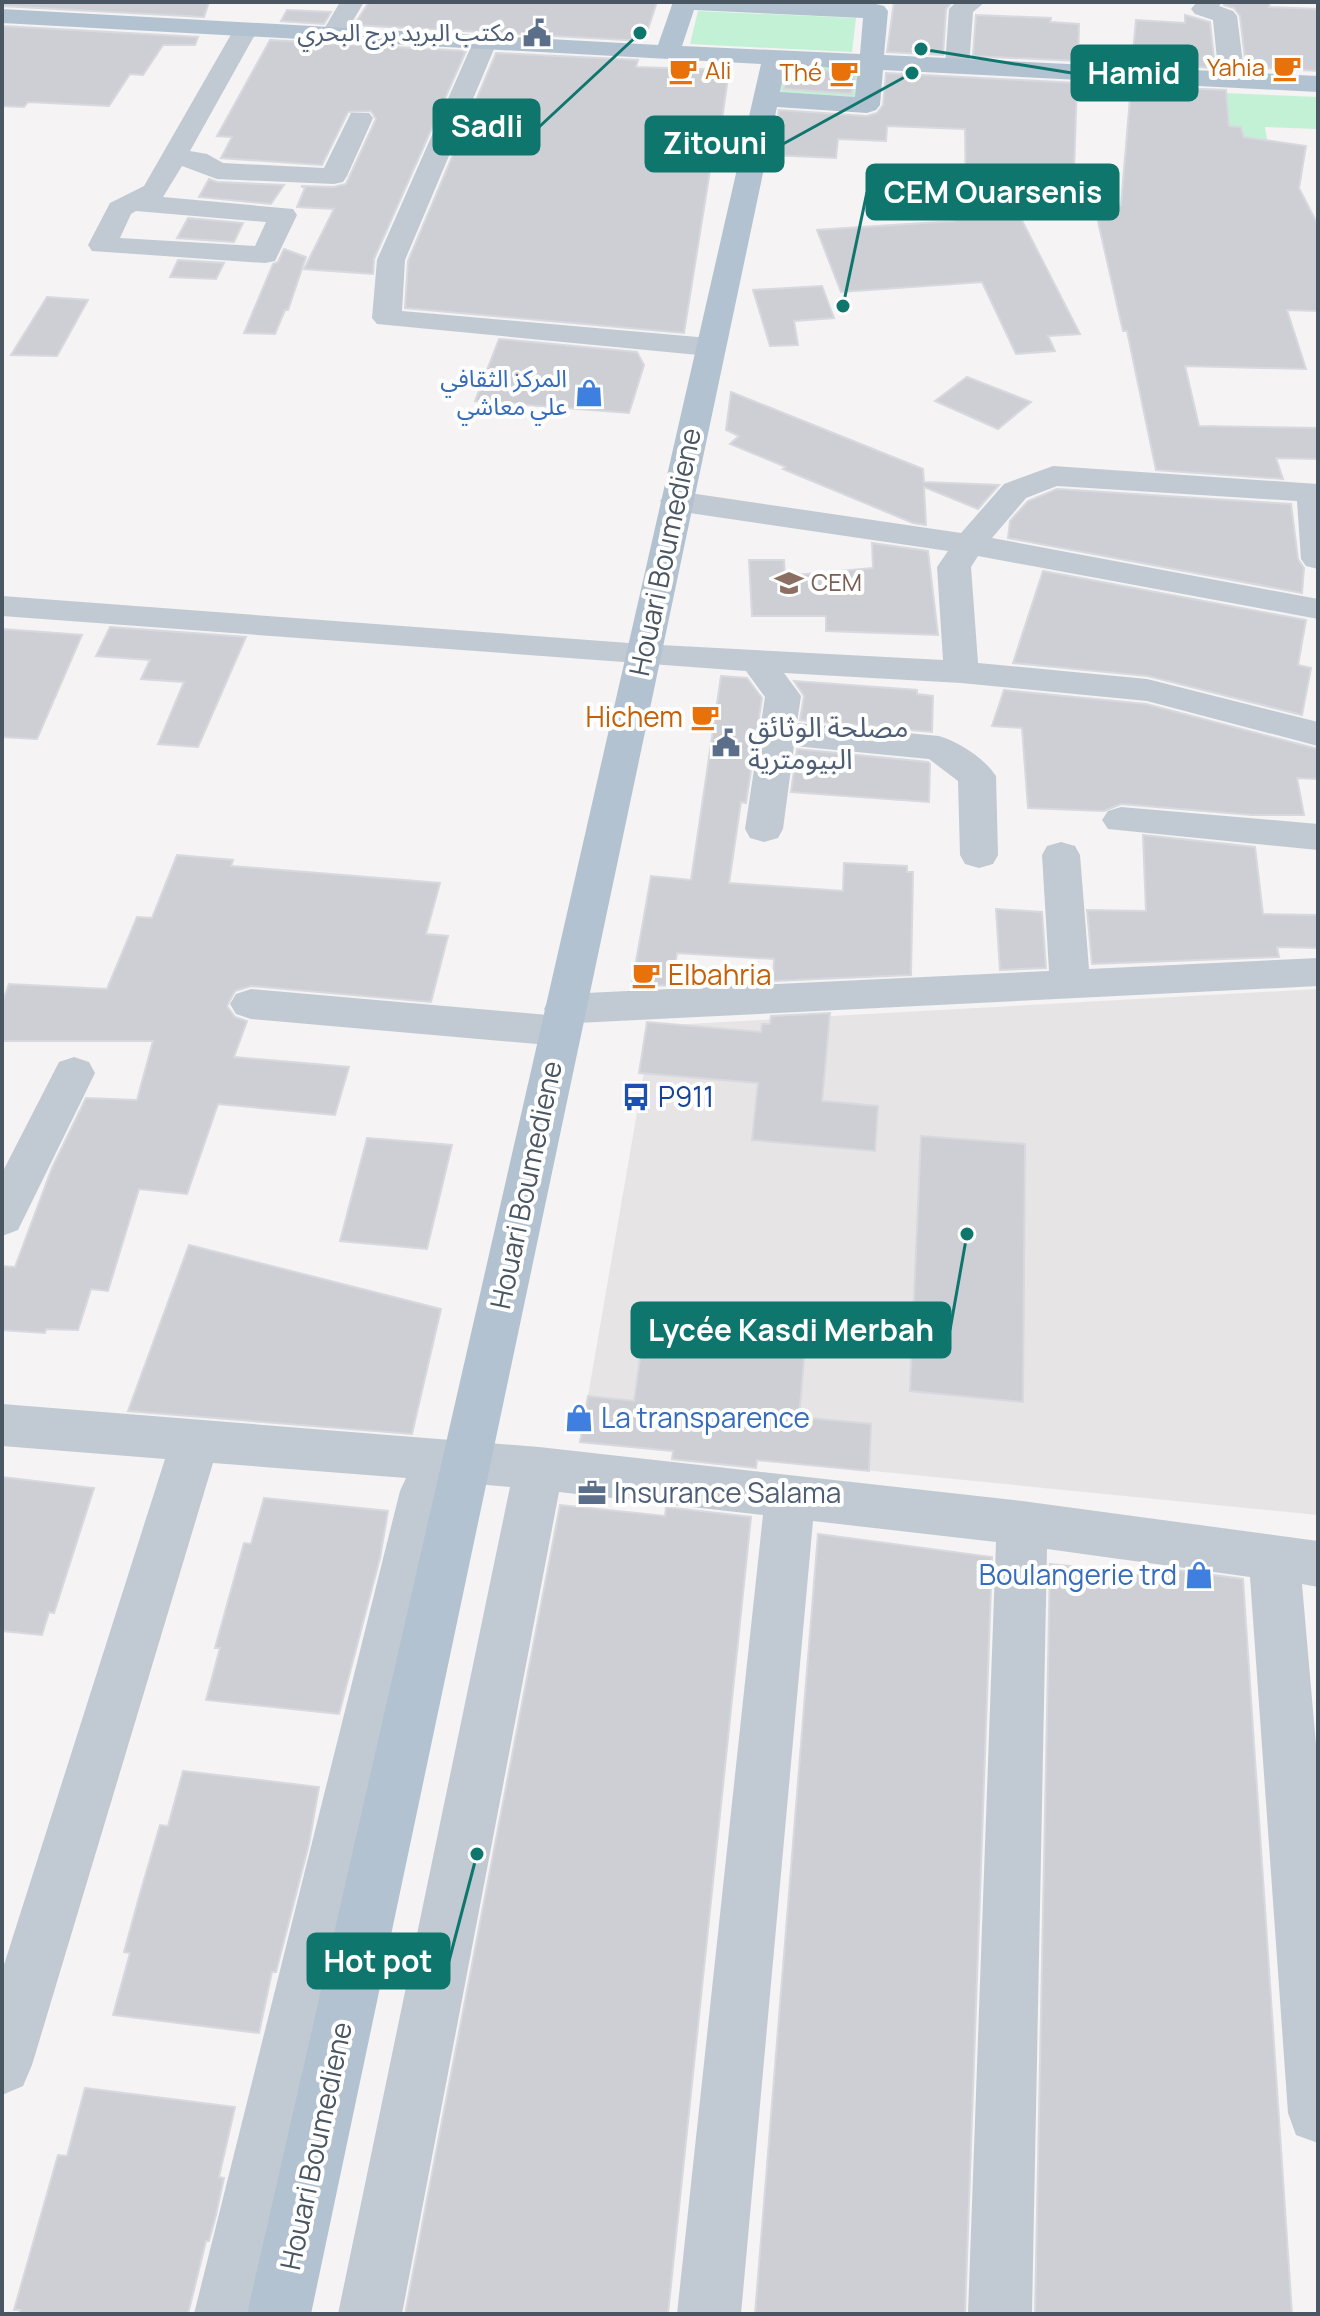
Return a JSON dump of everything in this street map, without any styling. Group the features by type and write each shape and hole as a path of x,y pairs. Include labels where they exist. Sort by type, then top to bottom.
{"main road":[{"path":"668,50 684,2 876,11 867,105 764,99"},
{"path":"2,16 332,36 1318,84"},
{"name":"Houari Boumediene","path":"279,2314 452,1461 562,1020 775,57"}],"street":[{"path":"332,36 352,2"},
{"path":"957,66 961,9 973,2"},
{"path":"1210,2 1203,9 1225,16 1232,79"},
{"path":"133,203 283,215 265,255 102,245 120,209 154,191 186,158 245,31"},
{"path":"485,42 391,260 387,318 709,347"},
{"path":"186,158 217,171 334,176 360,118"},
{"path":"961,672 954,567 969,544 1015,491 1053,476 1316,492 1318,559"},
{"path":"676,501 969,544 1318,609"},
{"path":"2,606 642,655 961,672 1147,690 1318,734"},
{"path":"757,662 783,696 764,829"},
{"path":"776,733 939,748 977,776 979,855"},
{"path":"1121,820 1318,837"},
{"path":"1061,855 1070,982"},
{"path":"251,1004 562,1020 1070,982 1318,972"},
{"path":"2,1218 74,1073"},
{"path":"2,1425 539,1468 790,1499 1022,1523 1296,1561 1318,2113"},
{"path":"2,2065 195,1440"},
{"path":"226,2314 425,1491 452,1461"},
{"path":"370,2314 539,1468"},
{"path":"709,2314 790,1499"},
{"path":"1000,2314 1022,1523"}],"shaded area":[{"path":"1318,989 1318,1515 580,1442 652,1026"}],"green space":[{"path":"698,11 856,18 852,52 690,44"},
{"path":"786,63 861,67 857,98 780,95"},
{"path":"1151,90 1318,97 1318,129 1265,127 1271,164"}],"building":[{"path":"2,2 209,2 204,17 2,6"},
{"path":"369,2 657,2 644,41 354,25"},
{"path":"894,2 952,2 946,9 943,55 887,52"},
{"path":"1225,2 1270,2 1269,7 1318,9 1318,71 1246,67 1240,16 1234,8 1224,5"},
{"path":"287,10 331,12 324,24 281,21"},
{"path":"976,15 1051,18 1050,22 1079,24 1078,61 973,56"},
{"path":"1185,15 1210,22 1215,68 1132,64 1136,20 1185,23"},
{"path":"2,26 198,37 195,45 163,45 143,75 130,74 109,106 28,102 24,107 2,106"},
{"path":"270,40 466,51 374,259 373,274 304,269 334,209 297,207 305,188 301,186 334,187 346,184 376,119 371,111 348,112 322,165 221,158 232,137 217,136"},
{"path":"496,53 638,60 636,67 729,70 715,170 712,158 684,333 405,308 408,261"},
{"path":"788,71 855,72 852,94 784,89"},
{"path":"886,73 1077,83 1073,198 1009,195 1080,334 1048,336 1055,351 1016,354 982,282 841,292 817,230 954,221 946,205 966,204 965,129 887,126 886,141 838,139 836,158 771,155 779,110 867,116 877,113 883,105"},
{"path":"1131,86 1226,90 1229,126 1241,127 1244,137 1306,146 1299,188 1318,225 1318,311 1287,310 1306,369 1185,366 1199,426 1318,428 1318,459 1276,458 1283,479 1156,470 1127,331 1123,331 1094,204 1121,205"},
{"path":"209,179 284,185 271,204 199,197"},
{"path":"188,218 243,223 234,242 177,238"},
{"path":"284,249 306,257 288,310 285,310 275,334 244,333 273,264 278,262"},
{"path":"178,260 224,263 216,279 170,277"},
{"path":"822,286 834,318 794,321 798,345 770,346 753,290"},
{"path":"47,297 88,300 57,356 11,355"},
{"path":"499,339 637,352 644,365 629,413 475,401"},
{"path":"967,377 1031,402 998,429 935,401"},
{"path":"731,392 923,469 924,482 999,485 978,509 924,487 926,525 913,523 730,444 739,436 726,430"},
{"path":"1057,489 1291,504 1298,559 1304,568 1302,593 1008,538 1010,521 1028,501"},
{"path":"872,543 928,551 938,635 826,631 826,616 752,616 749,560 784,560 785,576 873,568"},
{"path":"1043,571 1306,620 1298,665 1311,668 1302,715 1148,676 1013,663"},
{"path":"110,627 246,637 198,747 158,744 184,682 141,679 150,660 96,656"},
{"path":"2,629 82,635 37,739 2,737"},
{"path":"721,676 747,678 762,698 746,803 741,802 729,883 843,891 844,863 907,866 907,872 913,872 911,975 773,981 774,959 677,953 672,986 632,984 651,876 691,880"},
{"path":"794,681 917,690 917,694 933,696 932,732 800,720 804,696"},
{"path":"1004,690 1146,704 1318,749 1318,779 1297,778 1304,815 1252,815 1121,804 1104,811 1028,808 1022,728 992,726"},
{"path":"797,749 928,762 929,802 791,792"},
{"path":"1143,835 1255,847 1263,914 1318,915 1318,948 1277,947 1279,957 1092,964 1087,910 1146,911"},
{"path":"177,855 233,860 231,866 440,883 426,934 448,936 431,1002 251,986 235,991 227,1006 235,1017 247,1021 234,1057 349,1067 335,1115 218,1104 187,1194 139,1189 108,1291 91,1289 78,1330 46,1329 45,1333 2,1330 2,1266 15,1267 52,1168 86,1098 137,1100 153,1041 2,1041 2,1003 9,984 107,989 137,917 152,918"},
{"path":"996,909 1042,912 1046,968 1000,970"},
{"path":"830,1013 822,1101 878,1106 875,1151 752,1140 758,1083 639,1073 647,1022 761,1032 762,1024 770,1024 771,1016"},
{"path":"921,1136 1025,1144 1023,1402 910,1391"},
{"path":"367,1138 452,1145 427,1249 340,1241"},
{"path":"189,1245 441,1309 412,1434 128,1411"},
{"path":"647,1309 807,1325 799,1417 871,1424 869,1471 757,1460 756,1468 672,1459 673,1451 580,1442 588,1396 634,1401"},
{"path":"2,1477 94,1488 54,1613 49,1612 42,1635 2,1631"},
{"path":"264,1498 388,1511 380,1558 339,1714 206,1700 220,1648 215,1648 244,1543 251,1544"},
{"path":"560,1505 665,1516 666,1507 751,1517 668,2314 405,2314"},
{"path":"818,1534 992,1557 965,2314 755,2314"},
{"path":"1050,1564 1155,1575 1154,1567 1243,1579 1292,2314 1035,2314"},
{"path":"183,1771 319,1787 309,1844 276,1972 272,1972 259,2033 113,2015 130,1953 124,1952 139,1897 160,1825 168,1826"},
{"path":"85,2088 235,2107 219,2177 224,2178 216,2215 209,2241 206,2241 188,2314 19,2314 20,2310 14,2310 58,2155 67,2156"}],"place":[{"name":"مكتب البريد برج البحري","path":"537,33"},
{"name":"Sadli","path":"640,33"},
{"name":"Hamid","path":"921,49"},
{"name":"Yahia","path":"1287,68"},
{"name":"Ali","path":"683,71"},
{"name":"Thé","path":"844,73"},
{"name":"Zitouni","path":"912,73"},
{"name":"CEM Ouarsenis","path":"843,306"},
{"name":"المركز الثقافي علي معاشي","path":"589,393"},
{"name":"CEM","path":"789,583"},
{"name":"Hichem","path":"705,717"},
{"name":"مصلحة الوثائق البيومترية","path":"726,743"},
{"name":"Elbahria","path":"646,975"},
{"name":"P911","path":"636,1097"},
{"name":"Lycée Kasdi Merbah","path":"967,1234"},
{"name":"La transparence","path":"579,1418"},
{"name":"Insurance Salama","path":"592,1493"},
{"name":"Boulangerie trd","path":"1199,1575"},
{"name":"Hot pot","path":"477,1854"}]}
